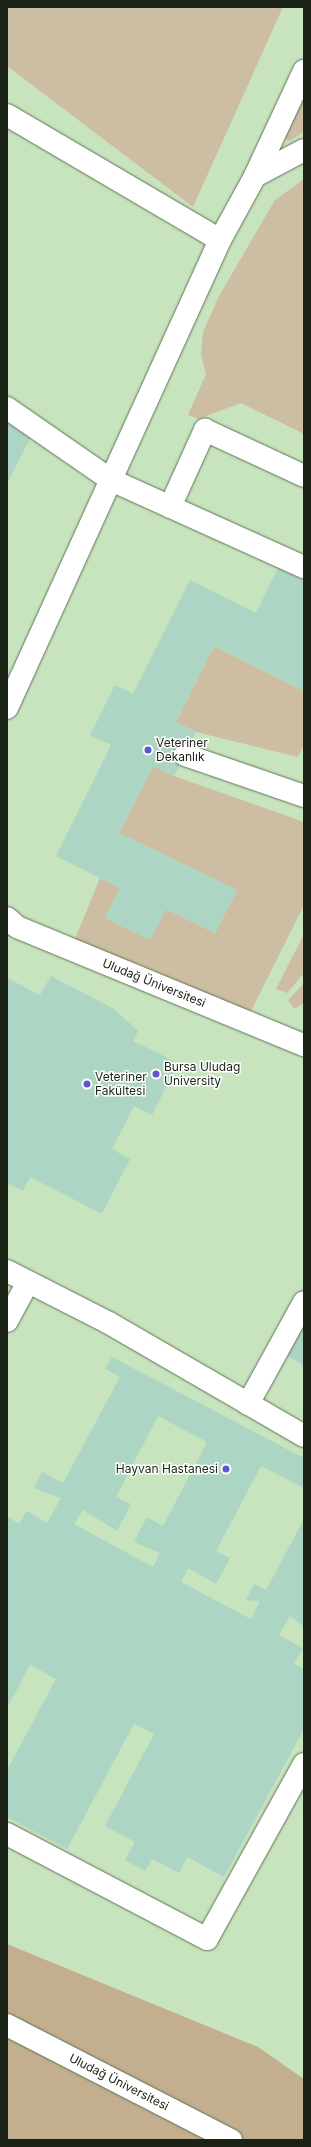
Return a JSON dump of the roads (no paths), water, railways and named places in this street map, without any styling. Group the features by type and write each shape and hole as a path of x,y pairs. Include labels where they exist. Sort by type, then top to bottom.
{"street":[{"path":"7,708 220,240 255,176 304,71"},
{"path":"7,115 220,240"},
{"path":"255,176 304,150"},
{"path":"7,408 110,480 304,567"},
{"path":"170,507 205,430 304,476"},
{"path":"185,754 304,796"},
{"name":"Uludağ Üniversitesi","path":"7,918 17,926 304,1045"},
{"path":"7,1271 109,1323 304,1436"},
{"path":"7,1321 28,1282"},
{"path":"248,1404 304,1302"},
{"path":"7,1834 207,1939 304,1764"},
{"name":"Uludağ Üniversitesi","path":"7,2025 231,2140"}],"place":[{"name":"Veteriner Dekanlık","path":"148,750"},
{"name":"Bursa Uludag University","path":"156,1074"},
{"name":"Veteriner Fakültesi","path":"87,1084"},
{"name":"Hayvan Hastanesi","path":"226,1469"}]}
